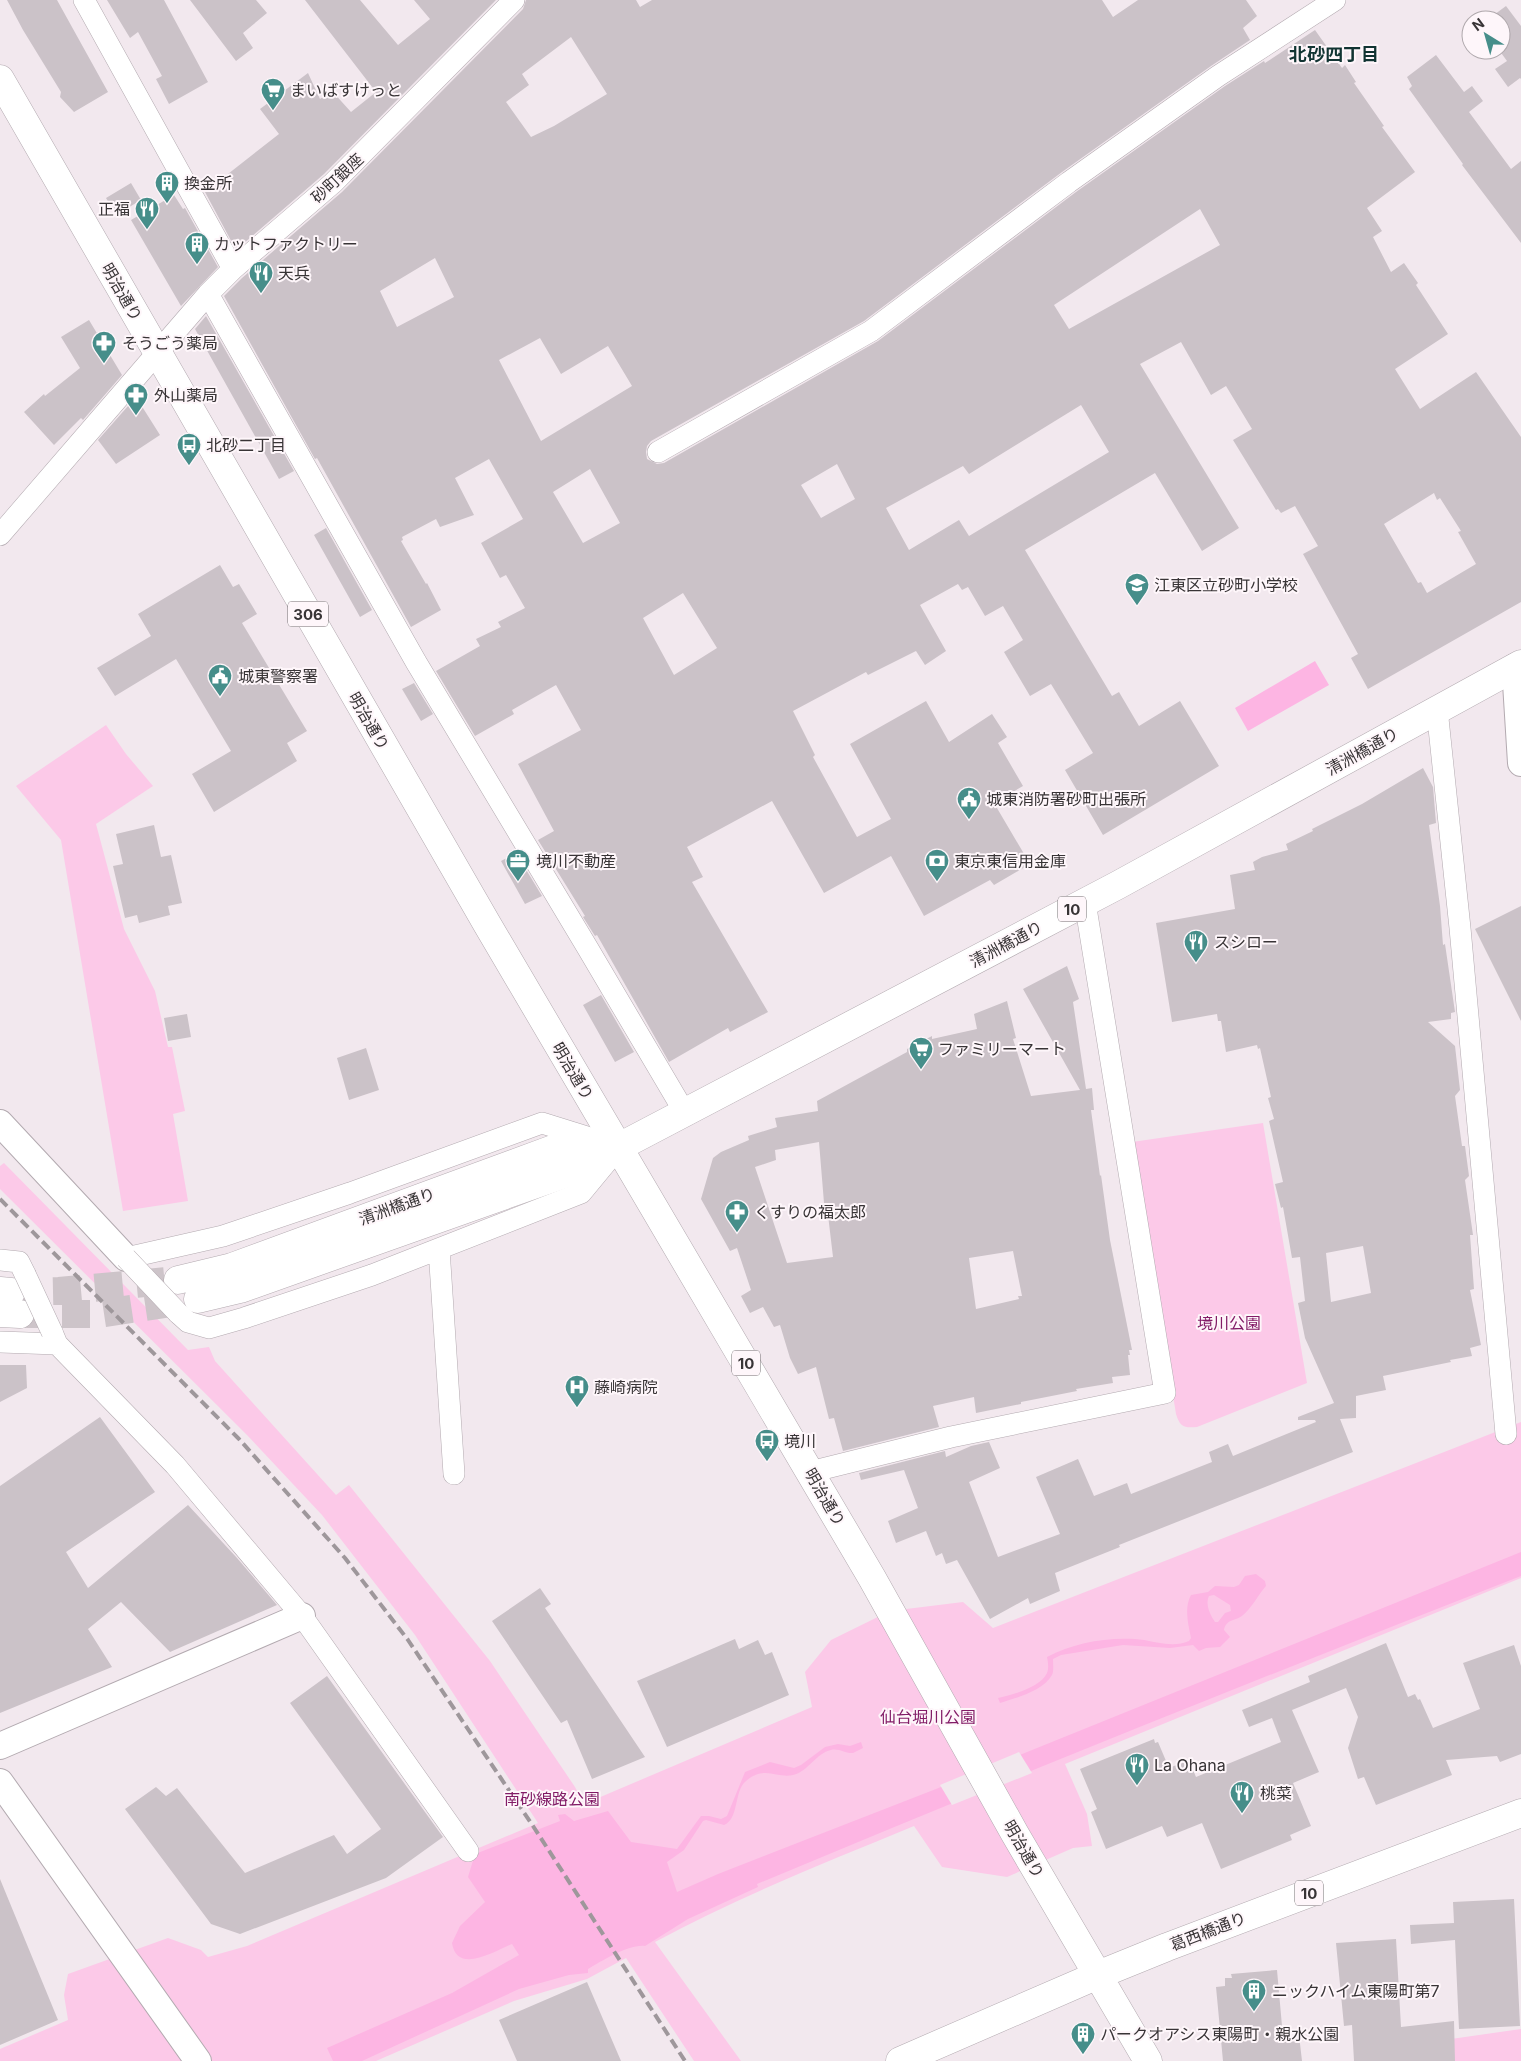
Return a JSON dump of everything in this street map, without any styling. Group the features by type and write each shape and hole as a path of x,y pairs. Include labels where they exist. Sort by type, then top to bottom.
{"main road":[{"name":"明治通り","path":"0,79 492,932 872,1578 1015,1834 1148,2061"},
{"name":"清洲橋通り","path":"188,1306 570,1172 1085,902 1518,666"},
{"name":"清洲橋通り","path":"178,1280 232,1267 556,1148 619,1147"},
{"name":"葛西橋通り","path":"900,2061 1166,1947 1521,1813"}],"street":[{"path":"84,0 233,268"},
{"name":"砂町銀座","path":"0,535 208,294 233,268 333,183 514,0"},
{"path":"658,452 871,331 1070,182 1218,76 1335,0"},
{"path":"208,294 416,662 685,1113"},
{"path":"1518,666 1521,763"},
{"path":"1437,709 1460,928 1506,1434"},
{"path":"810,1472 951,1437 1164,1393 1085,902"},
{"path":"0,1123 126,1258 188,1306 188,1322 209,1328 354,1281 581,1193 619,1147 542,1123 350,1193 223,1236 126,1258"},
{"path":"439,1249 454,1474"},
{"path":"0,1260 19,1262 11,1297 55,1338 175,1465 302,1616 468,1852"},
{"path":"0,1342 55,1338"},
{"path":"0,1746 302,1616"},
{"path":"0,1782 198,2061"}],"green space":[{"path":"106,725 126,754 153,786 96,824 124,929 155,991 168,1047 172,1047 185,1111 173,1114 188,1201 123,1211 61,840 16,786"},
{"name":"境川公園","path":"1263,1123 1307,1383 1197,1427 1186,1427 1179,1422 1176,1414 1132,1142"},
{"name":"仙台堀川公園","path":"4,1163 188,1350 209,1347 215,1361 336,1495 349,1485 490,1661 575,1787 584,1804 812,1707 805,1672 831,1640 890,1611 963,1602 993,1628 1521,1422 1521,1578 1065,1764 1087,1814 1092,1846 1073,1848 1007,1877 942,1867 914,1826 750,1895 655,1942 741,2061 694,2061 626,1958 587,1979 514,2001 376,2061 0,2061 0,2049 68,2020 64,1995 68,1974 168,1938 201,1950 208,1957 247,1946 538,1823 415,1635 322,1515 247,1435 0,1189 0,1166"},
{"path":"1521,2029 1521,2061 1417,2061 1416,2044"}],"shaded area":[{"path":"1315,661 1329,685 1248,731 1235,708"},
{"path":"1521,1552 1521,1576 947,1805 757,1884 758,1887 688,1919 645,1946 624,1950 608,1958 588,1969 588,1973 569,1975 519,1989 362,2061 333,2061 327,2048 452,1993 519,1955 512,1944 478,1958 461,1958 455,1953 452,1943 460,1926 485,1902 468,1877 475,1854 560,1821 558,1815 565,1814 574,1821 608,1811 631,1842 677,1849 701,1816 721,1819 727,1816 745,1772 770,1762 794,1768 825,1747 838,1744 850,1746 861,1742 863,1748 853,1753 840,1750 826,1752 808,1767 793,1775 764,1773 758,1774 745,1782 739,1792 729,1822 724,1825 706,1820 703,1821 684,1850 667,1862 677,1892"},
{"path":"1256,1574 1265,1581 1266,1586 1246,1613 1225,1626 1224,1630 1230,1637 1220,1647 1206,1648 1199,1651 1193,1645 1170,1648 1123,1645 1061,1655 1053,1659 1052,1675 1048,1681 1036,1690 1000,1703 998,1698 1026,1690 1044,1678 1048,1667 1047,1657 1068,1648 1090,1642 1113,1639 1135,1639 1169,1644 1189,1641 1191,1638 1187,1610 1191,1595 1208,1592 1215,1586 1234,1587 1239,1585 1245,1576","holes":["1214,1595 1230,1605 1231,1611 1225,1613 1218,1622 1215,1622 1209,1609 1209,1596"]}],"pier":[{"path":"1019,1752 1032,1773 952,1805 940,1785"}],"building":[{"path":"7,0 57,0 108,92 74,112 60,97 61,92"},
{"path":"107,0 164,0 208,82 169,104 156,79 162,76 138,32 130,38"},
{"path":"190,0 256,0 267,13 243,33 253,48 236,61"},
{"path":"305,0 360,0 398,45 430,19 414,0 496,0 324,174 236,250 205,192 279,134 260,109 308,73 320,99 332,91 351,112 376,92"},
{"path":"526,0 636,0 640,7 652,0 1102,0 1113,17 1138,0 1246,0 1257,16 1243,28 1250,40 1062,172 864,321 651,441 647,446 647,459 657,464 664,463 878,341 1076,192 1225,86 1264,61 1265,63 1315,30 1342,68 1345,65 1356,82 1354,83 1384,126 1382,127 1415,172 1367,208 1382,231 1373,237 1391,272 1404,263 1448,334 1395,369 1420,409 1476,372 1521,437 1521,602 1368,689 1351,658 1358,654 1303,554 1318,546 1295,506 1281,513 1278,509 1276,510 1233,440 1252,429 1226,386 1211,395 1181,342 1140,364 1239,528 1202,551 1155,473 1025,550 1112,696 1119,692 1139,726 1180,701 1219,766 1103,835 1065,770 1093,753 1051,684 1030,696 1004,652 1023,640 1003,606 985,616 968,587 962,590 958,584 920,605 946,651 925,665 916,651 868,675 866,672 793,711 815,755 813,757 857,837 891,819 850,744 926,701 949,742 992,714 1007,737 998,743 1023,786 994,803 1030,864 994,885 990,880 924,916 891,856 824,893 772,801 687,847 703,877 692,882 768,1012 730,1032 728,1028 669,1062 597,935 595,936 583,917 585,916 538,840 554,831 518,764 581,730 556,685 512,710 514,714 475,736 436,671 480,646 476,639 501,627 498,622 525,608 506,575 500,578 481,543 523,519 489,459 455,478 474,515 440,527 436,519 402,537 403,540 401,541 441,610 411,627 224,296 242,278 342,192 523,9","holes":["571,37 607,94 554,126 531,137 506,102 529,85 522,74","1200,209 1220,245 1069,329 1054,305","435,258 454,297 397,327 380,291","540,338 561,374 608,346 632,386 541,441 499,360","1081,405 1109,452 969,536 959,520 909,550 886,508 963,466 969,474","837,464 855,499 821,518 801,485","590,469 620,523 583,543 553,492","1434,493 1437,500 1440,498 1461,531 1458,532 1476,564 1427,593 1421,582 1418,583 1384,524","683,593 717,648 674,675 643,618"]},
{"path":"1506,6 1509,10 1501,10"},
{"path":"1511,13 1521,26 1521,79 1508,87 1495,69 1511,60"},
{"path":"1436,55 1464,92 1472,86 1483,101 1469,112 1511,169 1521,161 1521,243 1462,165 1409,89 1412,86 1407,77"},
{"path":"131,183 141,200 116,215 106,198"},
{"path":"174,195 183,209 185,208 218,267 181,306 131,220"},
{"path":"206,316 294,471 279,479 195,329"},
{"path":"89,320 122,375 83,420 81,418 54,445 24,412 44,394 45,396 80,368 61,337"},
{"path":"136,397 160,435 116,464 98,440"},
{"path":"326,528 372,610 360,617 314,535"},
{"path":"220,565 233,587 239,584 257,614 242,623 307,731 287,743 297,761 214,812 192,774 231,751 176,659 115,696 97,668 151,636 138,614"},
{"path":"414,683 433,714 421,721 402,689"},
{"path":"1423,768 1433,787 1436,823 1429,825 1440,906 1443,945 1445,944 1455,1012 1451,1013 1451,1019 1428,1022 1455,1046 1460,1090 1455,1096 1462,1146 1465,1146 1469,1176 1465,1180 1473,1235 1470,1235 1474,1289 1470,1290 1481,1345 1470,1348 1472,1356 1383,1376 1386,1390 1356,1396 1356,1418 1340,1419 1353,1452 1119,1545 1120,1547 1055,1573 1060,1591 1030,1604 1028,1598 990,1619 957,1560 946,1564 942,1553 936,1556 926,1531 896,1543 888,1521 918,1508 904,1470 861,1480 859,1473 945,1451 946,1457 971,1446 989,1442 1000,1468 969,1482 998,1557 1060,1534 1036,1477 1078,1459 1094,1496 1127,1483 1131,1494 1212,1462 1209,1452 1228,1444 1233,1456 1316,1422 1315,1420 1298,1420 1298,1417 1334,1403 1305,1338 1298,1303 1305,1301 1300,1257 1292,1258 1283,1207 1281,1208 1275,1184 1283,1182 1269,1121 1274,1119 1268,1098 1271,1097 1260,1048 1258,1049 1257,1045 1226,1052 1221,1021 1218,1021 1217,1014 1172,1022 1156,923 1235,909 1230,875 1255,870 1253,862 1262,857 1288,850 1286,844 1362,804","holes":["1363,1246 1371,1293 1331,1302 1326,1253"]},
{"path":"154,825 161,857 171,855 182,903 168,906 170,915 139,923 137,915 125,918 113,866 123,864 116,834"},
{"path":"516,853 542,896 525,904 501,861"},
{"path":"1521,906 1521,1021 1475,929"},
{"path":"1067,966 1079,999 1073,1002 1086,1089 1092,1088 1094,1110 1091,1110 1100,1176 1110,1240 1132,1350 1129,1350 1130,1355 1128,1355 1130,1375 1112,1377 1113,1383 1076,1389 1077,1391 976,1413 974,1397 933,1406 939,1427 843,1451 834,1418 829,1419 816,1367 798,1374 790,1358 780,1325 774,1327 763,1307 750,1313 741,1296 751,1290 737,1248 730,1251 701,1199 713,1158 721,1152 749,1140 748,1136 777,1127 775,1118 818,1111 817,1101 907,1052 907,1049 932,1036 932,1039 977,1029 974,1014 1007,1001 1016,1038 1013,1039 1031,1096 1080,1090 1023,989","holes":["819,1142 825,1215 828,1215 833,1257 787,1263 755,1167 776,1160 775,1150","1013,1251 1022,1296 1018,1296 1019,1299 976,1309 969,1258"]},
{"path":"601,995 634,1052 615,1062 583,1005"},
{"path":"187,1014 191,1037 168,1041 164,1018"},
{"path":"366,1048 379,1090 349,1100 337,1058"},
{"path":"0,1365 26,1365 27,1388 0,1402"},
{"path":"100,1417 155,1492 66,1552 88,1588 188,1505 277,1605 170,1652 121,1602 88,1629 112,1667 0,1713 0,1486"},
{"path":"540,1588 551,1604 545,1608 645,1757 592,1779 567,1720 561,1723 492,1621"},
{"path":"735,1639 739,1649 758,1640 765,1655 772,1652 789,1695 667,1747 637,1681"},
{"path":"1386,1643 1408,1697 1415,1694 1418,1700 1420,1699 1433,1728 1480,1709 1463,1663 1514,1645 1521,1666 1521,1754 1500,1762 1497,1756 1446,1760 1452,1775 1376,1805 1364,1777 1358,1779 1348,1748 1358,1717 1346,1688 1292,1710 1319,1772 1293,1783 1311,1826 1290,1835 1292,1840 1221,1869 1202,1823 1167,1837 1162,1826 1106,1849 1091,1812 1097,1809 1080,1769 1154,1739 1155,1743 1158,1742 1169,1768 1189,1760 1196,1777 1281,1742 1272,1718 1249,1727 1242,1710 1310,1682 1308,1676"},
{"path":"327,1676 443,1837 386,1878 240,1934 211,1924 125,1809 156,1787 166,1796 177,1788 245,1873 334,1835 347,1854 381,1829 290,1703"},
{"path":"0,1879 58,2020 0,2045"},
{"path":"1514,1899 1520,2026 1459,2029 1455,1940 1411,1944 1410,1925 1454,1923 1453,1902"},
{"path":"1396,1939 1401,2027 1454,2021 1455,2061 1354,2061 1352,2025 1344,2026 1336,1943"},
{"name":"ニックハイム東陽町第7","path":"1277,1970 1283,2037 1299,2035 1302,2061 1223,2061 1216,1987 1225,1986 1225,1978 1232,1978 1231,1974"},
{"path":"587,1982 621,2061 517,2061 499,2020"}],"tunnel":[{"path":"11,1292 59,1291 178,1280"},
{"path":"20,1314 98,1314 198,1299"}],"railway":[{"path":"0,1199 239,1439 345,1558 408,1640 533,1826 685,2061"}],"place":[{"name":"まいばすけっと","path":"273,111"},
{"name":"換金所","path":"167,204"},
{"name":"正福","path":"147,230"},
{"name":"カットファクトリー","path":"197,265"},
{"name":"天兵","path":"261,294"},
{"name":"そうごう薬局","path":"104,364"},
{"name":"外山薬局","path":"136,416"},
{"name":"北砂二丁目","path":"189,466"},
{"name":"江東区立砂町小学校","path":"1137,606"},
{"name":"城東警察署","path":"220,697"},
{"name":"城東消防署砂町出張所","path":"969,820"},
{"name":"境川不動産","path":"518,882"},
{"name":"東京東信用金庫","path":"937,882"},
{"name":"スシロー","path":"1196,963"},
{"name":"ファミリーマート","path":"921,1070"},
{"name":"くすりの福太郎","path":"737,1233"},
{"name":"藤崎病院","path":"577,1408"},
{"name":"境川","path":"767,1462"},
{"name":"La Ohana","path":"1137,1786"},
{"name":"桃菜","path":"1242,1814"},
{"name":"ニックハイム東陽町第7","path":"1254,2012"},
{"name":"パークオアシス東陽町・親水公園","path":"1083,2055"}],"district":[{"name":"北砂四丁目","path":"1334,54"}],"park label":[{"name":"南砂線路公園","path":"552,1799"}]}
